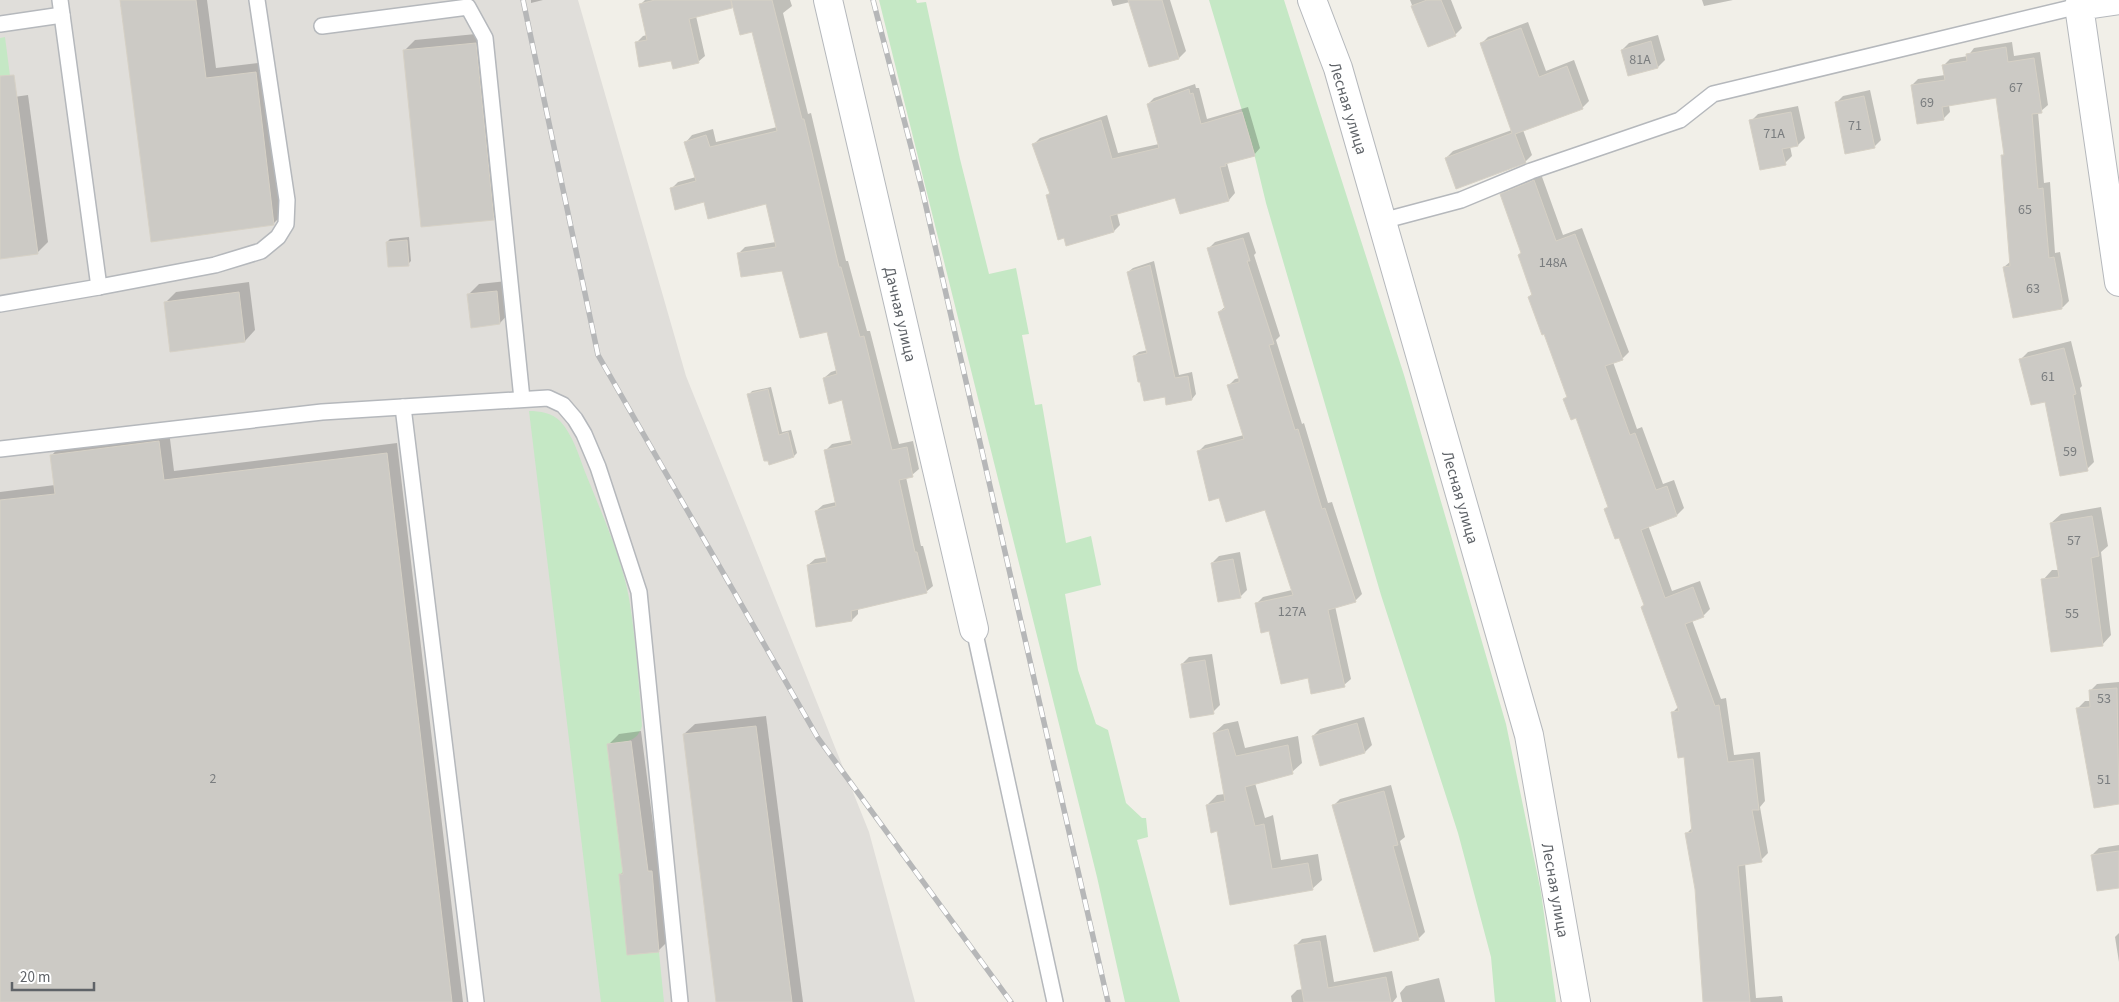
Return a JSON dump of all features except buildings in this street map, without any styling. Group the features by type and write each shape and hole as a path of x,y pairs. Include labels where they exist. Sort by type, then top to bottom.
{"street":[{"name":"Дачная улица","path":"828,0 974,629"},
{"name":"Лесная улица","path":"1312,0 1338,68 1529,734 1576,1002"},
{"path":"2119,0 2079,6 2119,282"}],"lane":[{"path":"0,304 215,265 261,251 278,237 286,224 287,200 257,0"},
{"path":"322,26 468,3 485,38 522,399"},
{"path":"1382,221 1461,200 1531,170 1680,120 1713,94 2079,6"},
{"path":"0,24 61,8 99,287"},
{"path":"0,449 312,414 548,398 563,405 576,418 598,467 639,592 680,1002"},
{"path":"403,407 476,1002"},
{"path":"974,629 1055,1002"}],"shaded area":[{"path":"0,0 578,0 686,376 869,832 915,1002 0,1002"}],"green space":[{"path":"879,0 916,0 917,3 926,2 960,159 989,274 1016,268 1029,334 1022,335 1035,405 1042,404 1066,543 1091,536 1101,585 1065,594 1078,670 1096,724 1108,730 1126,803 1142,818 1146,818 1148,837 1137,840 1180,1002 1125,1002 1097,877"},
{"path":"1209,0 1284,0 1404,375 1506,724 1541,892 1556,1002 1495,1002 1491,957 1458,833 1381,595 1266,203 1251,141"},
{"path":"5,37 13,99 0,100 0,38"},
{"path":"529,411 550,414 560,421 569,433 610,534 629,598 634,630 642,726 640,732 632,739 607,745 620,846 648,871 619,874 627,954 659,952 664,1002 601,1002"}],"railway":[{"path":"523,0 598,355 818,738 1011,1002"},
{"path":"873,0 922,189 1108,1002"}]}
